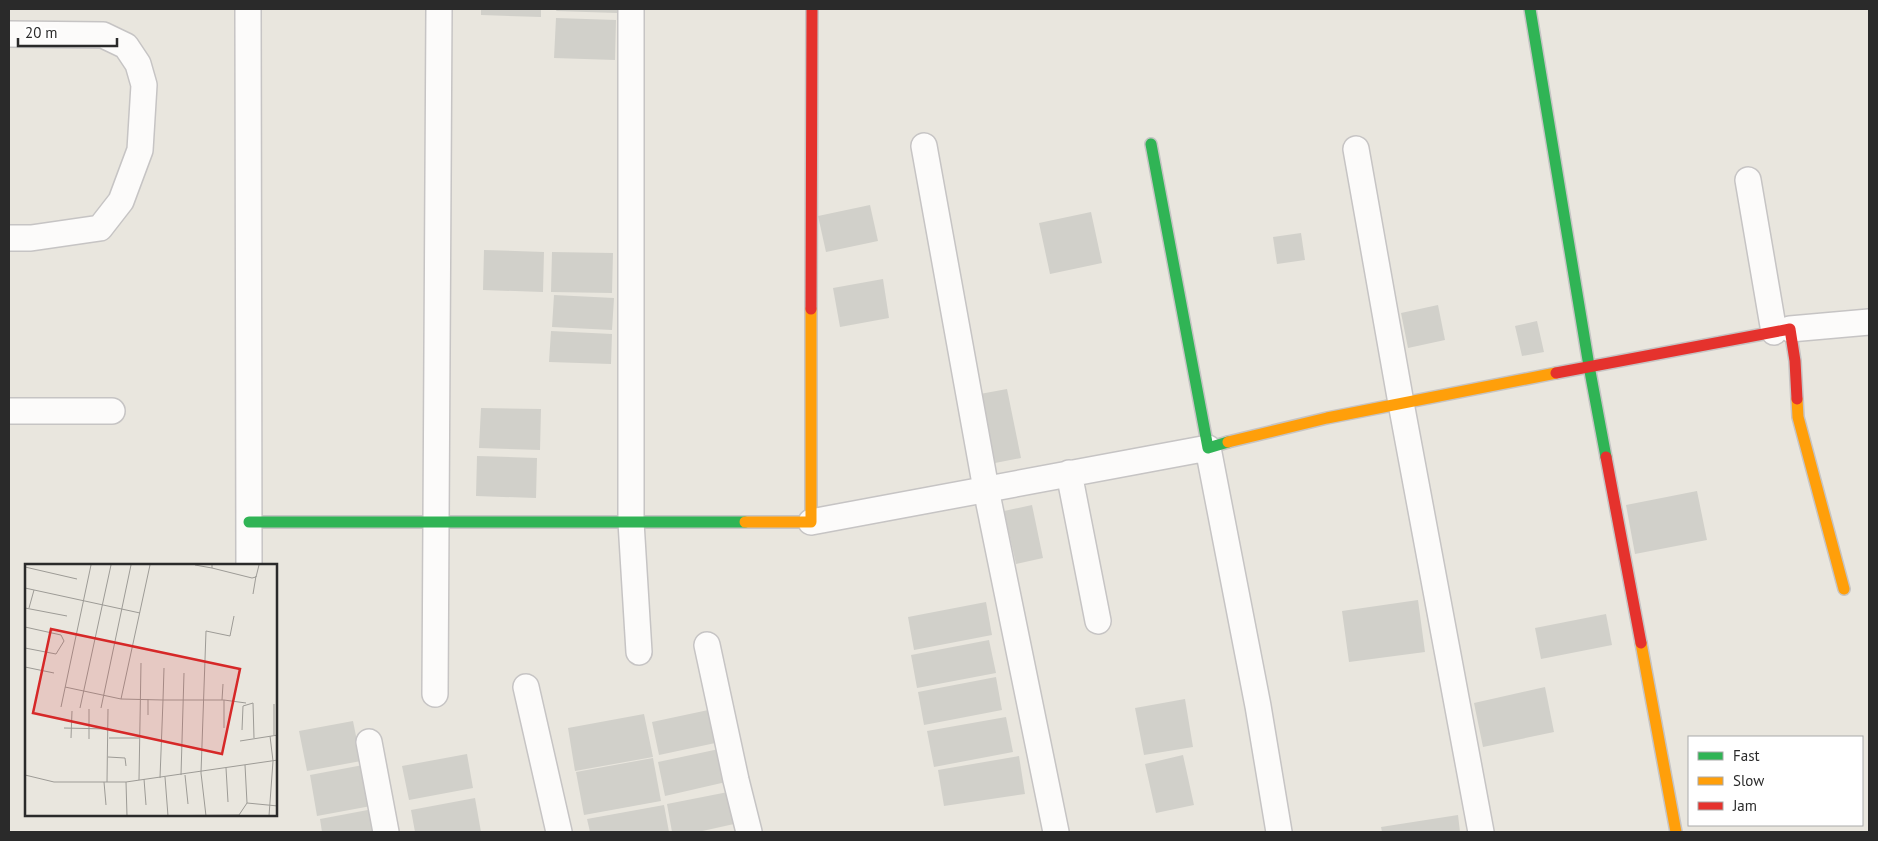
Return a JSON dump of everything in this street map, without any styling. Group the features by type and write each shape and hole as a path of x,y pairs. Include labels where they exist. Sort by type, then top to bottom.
{"street":[{"path":"248,9 249,564"},
{"path":"435,694 439,9"},
{"path":"631,9 632,522 639,652"},
{"path":"811,522 812,9"},
{"path":"1530,9 1589,366 1676,832"},
{"path":"9,34 103,35 126,46 138,64 144,85 140,150 121,201 100,228 31,238 9,238"},
{"path":"1151,144 1258,706 1280,832"},
{"path":"924,146 986,489 1056,832"},
{"path":"1356,149 1401,403 1482,832"},
{"path":"1748,180 1782,331 1795,361 1798,417 1844,589"},
{"path":"249,522 811,522 1208,448 1253,434 1589,366 1782,331 1869,322"},
{"path":"9,410 112,411"},
{"path":"1069,473 1098,621"},
{"path":"707,645 736,780 750,832"},
{"path":"526,687 559,832"},
{"path":"369,742 386,832"}],"building":[{"path":"481,9 541,9 541,17 481,15"},
{"path":"557,9 617,9 617,13 556,11"},
{"path":"556,18 616,20 615,60 554,58"},
{"path":"870,205 878,241 826,252 818,216"},
{"path":"1091,212 1102,263 1050,274 1039,223"},
{"path":"1301,233 1305,260 1277,264 1273,237"},
{"path":"484,250 544,252 543,292 483,290"},
{"path":"552,252 613,253 612,293 551,292"},
{"path":"883,279 889,318 840,327 833,288"},
{"path":"554,295 614,298 612,330 552,327"},
{"path":"1438,305 1445,340 1408,348 1401,313"},
{"path":"1537,321 1544,352 1522,356 1515,326"},
{"path":"551,331 612,334 611,364 549,362"},
{"path":"1007,389 1021,458 995,463 980,394"},
{"path":"481,408 541,409 540,450 479,448"},
{"path":"477,456 537,458 536,498 476,496"},
{"path":"1697,491 1707,540 1635,554 1626,505"},
{"path":"1032,505 1043,558 1016,564 1004,511"},
{"path":"1418,600 1425,652 1349,662 1342,611"},
{"path":"986,602 992,635 914,650 908,617"},
{"path":"1606,614 1612,645 1541,659 1535,628"},
{"path":"989,640 996,673 917,688 911,655"},
{"path":"996,677 1002,710 924,725 918,692"},
{"path":"1545,687 1554,732 1483,747 1474,703"},
{"path":"1185,699 1193,747 1144,755 1135,708"},
{"path":"713,709 720,742 659,755 652,722"},
{"path":"644,714 653,757 575,771 568,728"},
{"path":"1006,717 1013,752 934,767 927,731"},
{"path":"353,721 361,761 307,771 299,731"},
{"path":"719,749 726,782 665,796 658,762"},
{"path":"467,754 473,788 409,800 402,766"},
{"path":"1183,755 1194,805 1156,813 1145,764"},
{"path":"1019,756 1025,794 944,806 938,770"},
{"path":"653,758 661,801 584,815 576,772"},
{"path":"363,765 371,806 317,816 310,775"},
{"path":"728,792 734,824 698,832 672,832 667,804"},
{"path":"475,798 481,832 415,832 411,810"},
{"path":"664,805 669,832 590,832 587,819"},
{"path":"373,809 377,832 322,832 320,819"},
{"path":"1458,815 1460,832 1382,832 1381,827"}],"traffic: fast":[{"path":"1530,9 1589,366 1606,457"},
{"path":"1151,144 1208,448 1228,442"},
{"path":"249,522 745,522"}],"traffic: slow":[{"path":"745,522 811,522 811,309"},
{"path":"1228,442 1327,418 1556,373"},
{"path":"1797,399 1798,417 1844,589"},
{"path":"1641,643 1676,832"}],"traffic: jam":[{"path":"811,309 812,9"},
{"path":"1556,373 1790,329 1795,361 1797,399"},
{"path":"1606,457 1641,643"}]}
